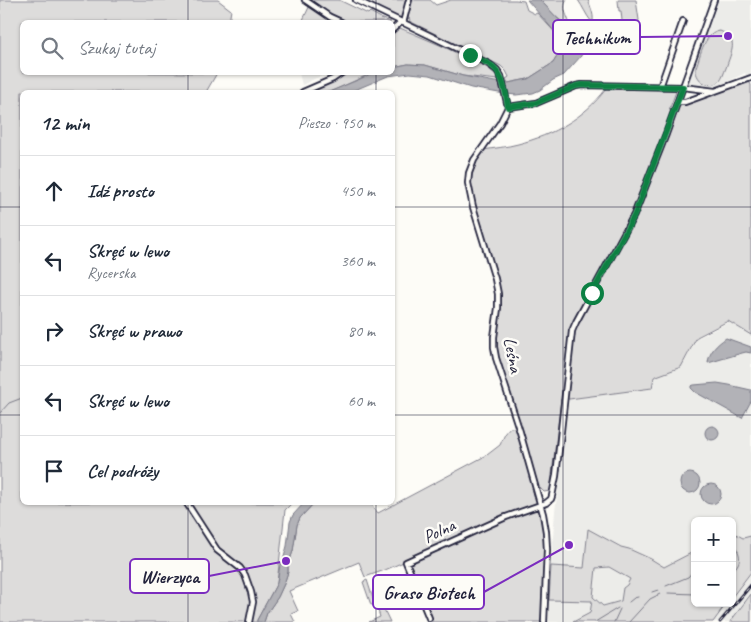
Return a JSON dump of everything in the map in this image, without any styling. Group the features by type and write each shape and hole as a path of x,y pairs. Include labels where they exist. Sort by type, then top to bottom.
{"street":[{"path":"305,0 337,20"},
{"path":"356,0 489,64 501,76 508,107 536,103 582,85 683,87 715,91"},
{"path":"395,28 402,23 409,0"},
{"path":"541,505 551,499 553,493 572,331 634,216 678,102 714,0"},
{"path":"660,87 683,21"},
{"path":"308,90 339,75"},
{"path":"678,102 685,102 751,78"},
{"path":"696,89 699,97"},
{"name":"Leśna","path":"508,107 500,123 474,160 469,173 468,183 498,294 494,337 496,358 541,505 547,540 544,622"},
{"path":"188,505 217,550 240,568 245,575 253,602 249,622"},
{"name":"Polna","path":"429,618 406,562 506,517 541,505"}],"shaded area":[{"path":"0,0 218,0 231,10 229,20 20,20 20,75 216,75 207,90 20,90 20,505 290,505 285,510 277,583 257,622 0,622"},
{"path":"311,0 339,0 368,14 370,12 383,20 343,20"},
{"path":"360,0 408,0 406,9 401,16 403,18 400,19"},
{"path":"412,0 430,0 436,5 451,0 524,1 527,10 535,14 537,13 562,40 561,50 553,63 528,79 508,83 506,79 509,77 501,66 409,21"},
{"path":"527,0 540,0 563,24 576,32 584,46 581,56 564,75 553,80 540,90 533,93 516,95 499,93 471,88 430,75 410,73 388,76 355,90 334,90 368,75 395,75 395,67 408,64 425,65 463,76 495,82 508,83 528,79 553,63 561,50 562,40"},
{"path":"540,0 567,0 565,10 570,28 555,16"},
{"path":"578,0 588,0 593,21 589,19"},
{"path":"618,0 636,0 638,26 623,30"},
{"path":"719,0 751,0 751,75 747,76 745,73 719,86 689,86 688,84"},
{"path":"310,5 329,18 328,20 303,20"},
{"path":"400,28 442,46 486,67 495,74 498,80 463,76 425,65 408,64 395,67 395,32"},
{"path":"720,31 730,38 732,51 719,82 710,85 699,79 696,67 707,40 710,36"},
{"path":"300,75 325,75 316,78 302,85"},
{"path":"344,75 368,75 334,90 312,90"},
{"path":"749,81 751,85 751,335 728,321 697,337 681,367 654,377 652,388 561,399 550,491 544,492 538,486 496,351 495,337 500,302 472,196 470,176 473,167 483,150 510,146 531,140 567,124 588,109 606,89 677,89 669,110"},
{"path":"729,322 751,335 751,536 743,538 736,534 736,517 691,517 691,553 664,567 588,530 584,569 551,566 555,511 569,399 653,388 654,377 681,367 698,338"},
{"path":"726,338 751,347 751,353 746,352 708,363 714,349"},
{"path":"717,383 751,390 751,401 742,418 691,388 694,385"},
{"path":"709,426 715,426 719,433 715,440 709,440 705,436 705,430"},
{"path":"510,428 515,428 519,432 539,503 385,570 365,577 359,562 289,591 298,611 291,614 295,622 264,622 267,613 284,584 293,551 297,525 300,518 312,505 372,505 378,513 487,455 500,445"},
{"path":"686,473 694,473 700,479 700,487 694,493 686,493 680,487 680,479"},
{"path":"707,484 715,484 721,490 721,498 715,504 707,504 701,498 701,490"},
{"path":"302,505 312,505 300,518 297,525 288,572 278,597 267,613 264,622 257,622 277,583 293,515"},
{"path":"537,508 540,509 545,537 542,622 426,622 430,617 410,570 413,560 478,531"},
{"path":"588,529 664,567 691,553 691,607 724,607 713,622 573,622 590,613 592,601 549,600 551,566 584,568","holes":["609,567 630,579 623,588 621,601 603,606 593,597 596,568"]},
{"path":"736,534 743,538 751,536 751,572 736,592"},
{"path":"596,567 609,567 630,579 623,588 621,601 603,606 593,597"},
{"path":"751,572 751,594 730,622 713,622 724,607 736,607 736,592"},
{"path":"367,580 374,602 380,601 390,622 369,622 380,617 376,604 371,605 363,582"},
{"path":"751,594 751,622 730,622"},
{"path":"549,600 592,601 590,613 573,622 548,622"}],"waterway":[{"path":"0,413 9,403 20,399"},
{"path":"736,547 740,557 736,567"},
{"path":"666,586 688,577 691,574"},
{"path":"652,592 658,590"},
{"path":"668,593 691,594"},
{"path":"629,622 650,599 660,594"},
{"path":"629,602 638,597"},
{"path":"719,613 724,607"},
{"path":"595,622 618,608"},
{"path":"614,622 620,609"}],"railway":[{"path":"720,622 751,585"}],"place":[{"name":"Technikum","path":"728,36"},
{"name":"Graso Biotech","path":"569,545"},
{"name":"Wierzyca","path":"286,561"}],"route":[{"path":"470,55 497,70 501,76 508,107 536,103 582,85 683,87 634,216 592,293"}]}
